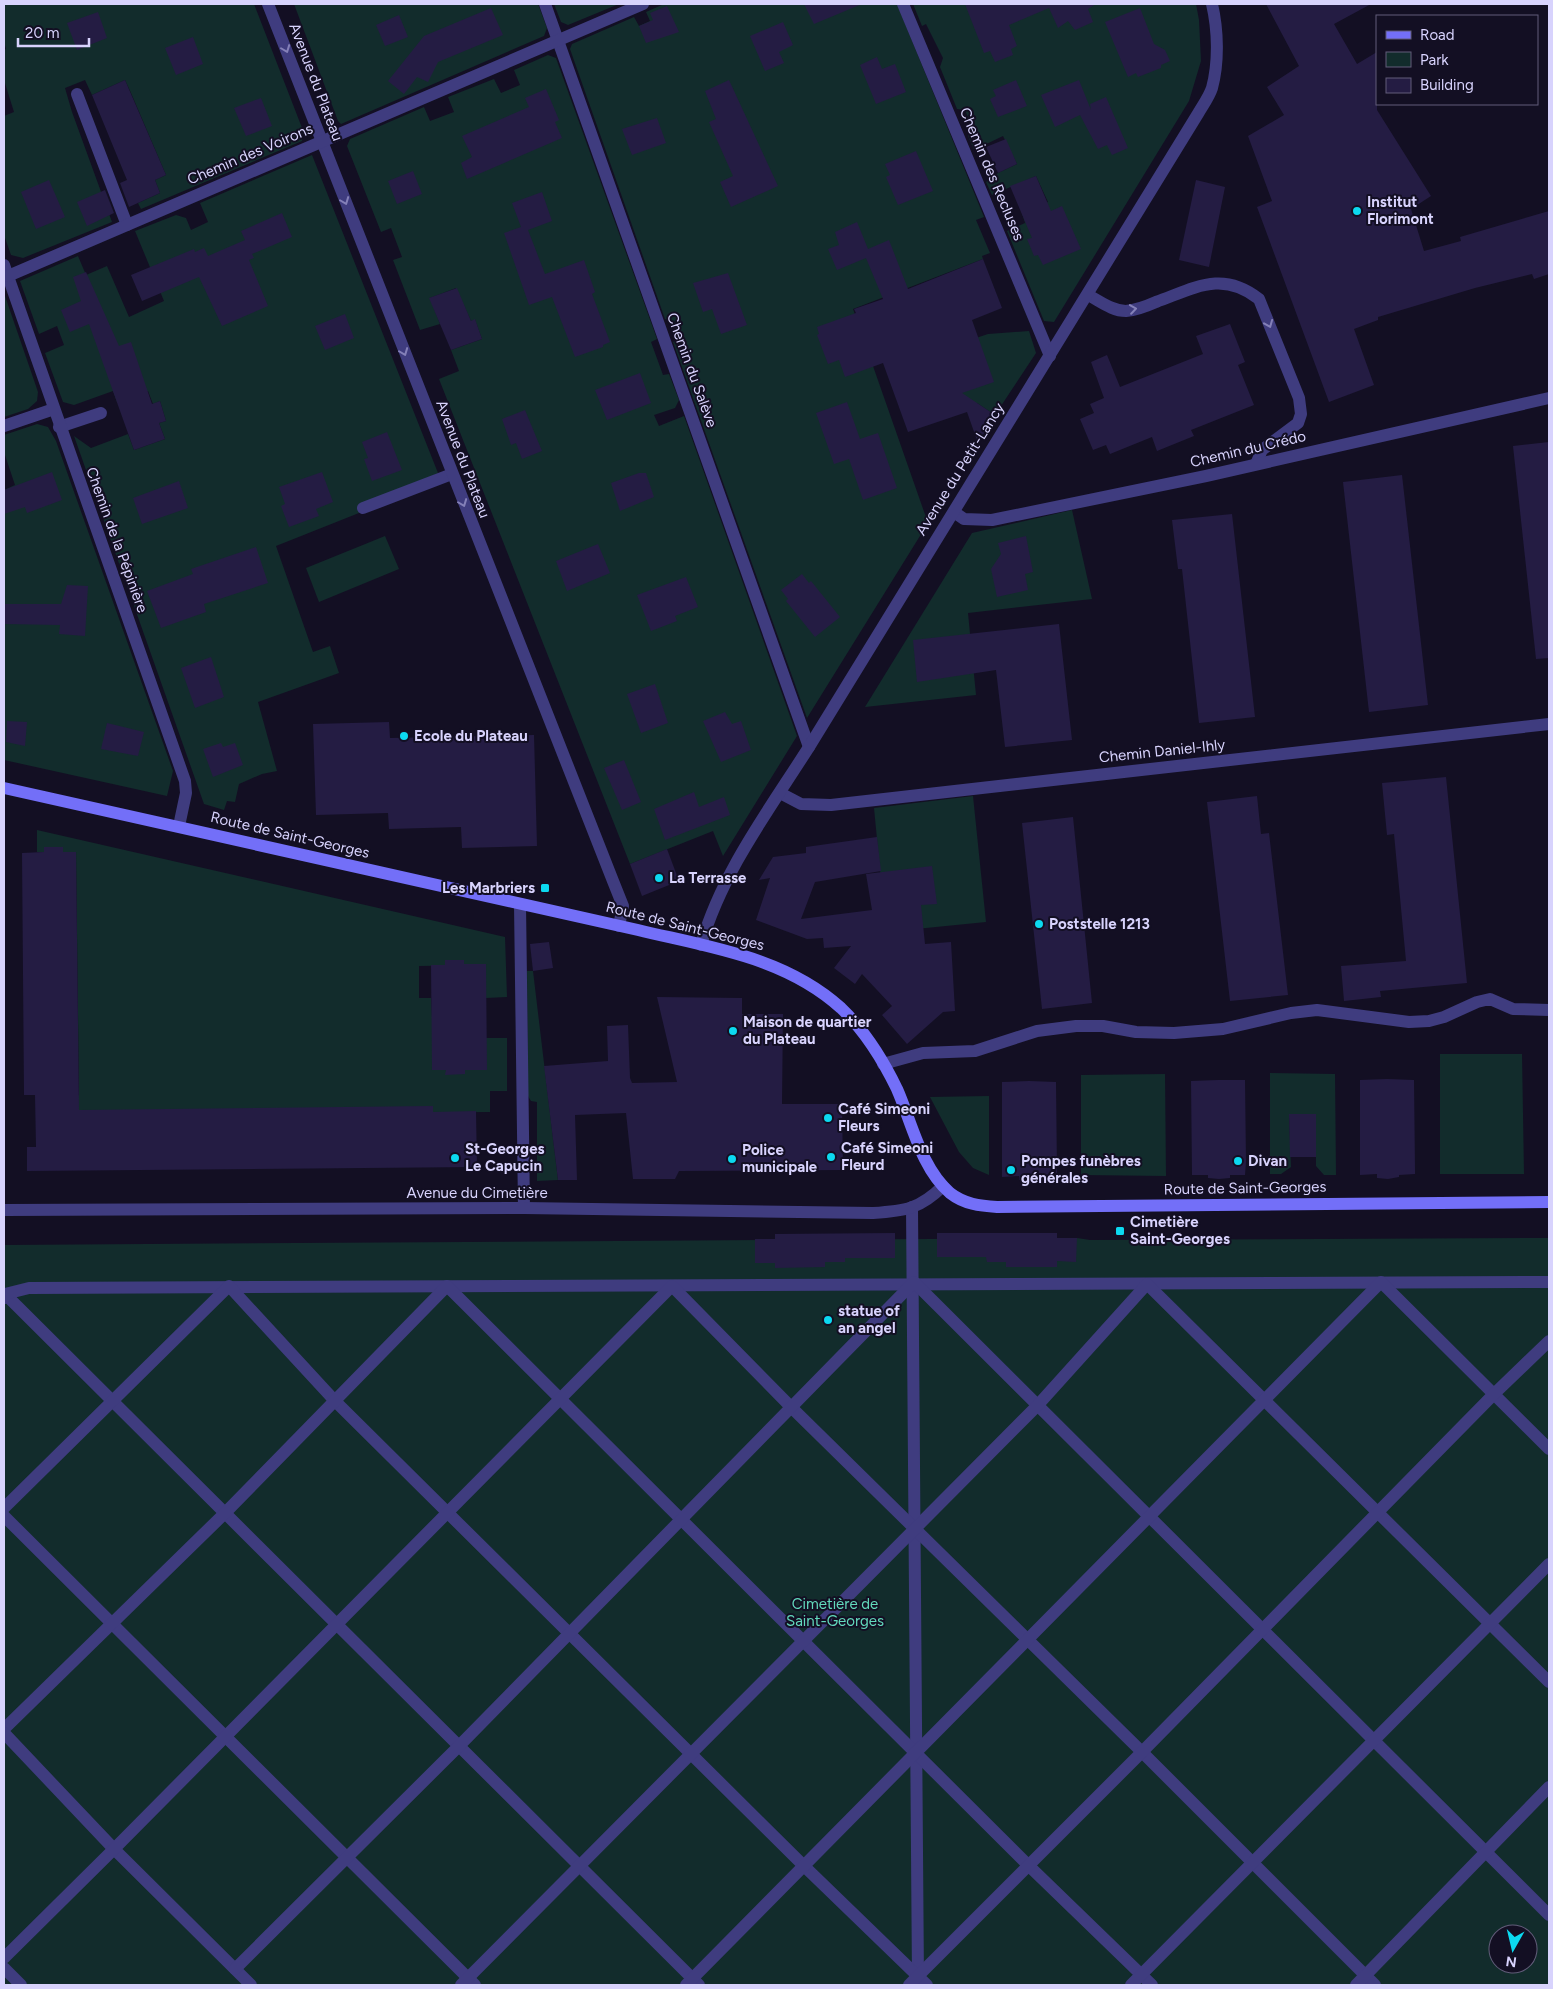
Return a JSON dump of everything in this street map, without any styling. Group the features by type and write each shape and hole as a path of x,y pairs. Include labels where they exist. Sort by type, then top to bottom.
{"street":[{"name":"Avenue du Plateau","path":"268,4 614,881 623,906 618,926"},
{"name":"Chemin du Salève","path":"545,4 810,747"},
{"name":"Chemin des Voirons","path":"6,271 127,225 643,4"},
{"name":"Chemin des Recluses","path":"903,4 1050,356"},
{"name":"Avenue du Petit-Lancy","path":"701,945 713,910 746,843 810,747 939,533 954,512 1088,295 1212,89 1216,59 1216,24 1212,4"},
{"path":"77,94 127,225"},
{"name":"Chemin de la Pépinière","path":"6,271 59,427 185,781 186,793 179,826"},
{"path":"1088,295 1113,309 1126,311 1140,308 1210,282 1229,283 1246,288 1259,299 1299,398 1301,414 1298,423 1262,450 1256,464"},
{"name":"Chemin du Crédo","path":"954,512 964,518 992,520 1256,464 1549,398"},
{"path":"4,426 54,409"},
{"path":"59,427 101,413"},
{"path":"363,508 452,474"},
{"name":"Chemin Daniel-Ihly","path":"780,793 801,804 831,805 1549,724"},
{"name":"Route de Saint-Georges","path":"4,788 618,926 758,960 804,981 842,1009 869,1042 883,1064 924,1153 943,1186 966,1202 997,1207 1549,1202"},
{"path":"520,904 524,1208"},
{"path":"883,1064 923,1053 975,1051 1037,1031 1076,1026 1103,1026 1136,1032 1174,1033 1223,1029 1291,1013 1317,1010 1337,1011 1409,1022 1429,1021 1444,1017 1477,1002 1490,999 1513,1009 1549,1010"},
{"name":"Avenue du Cimetière","path":"4,1210 524,1208 873,1213 912,1207 928,1201 943,1186"},
{"path":"912,1207 915,1528 915,1982"},
{"path":"914,1282 1549,1915"},
{"path":"235,1969 458,1747 914,1282"},
{"path":"1381,1282 1028,1640 915,1751 692,1983 580,1866 4,1296 29,1288 229,1286 672,1286 914,1282 1147,1284 1381,1282 1549,1282"},
{"path":"1381,1282 1549,1449"},
{"path":"1147,1284 1549,1682"},
{"path":"4,1516 347,1857 468,1983 580,1866 1037,1406 1147,1284"},
{"path":"229,1286 335,1401 804,1866 915,1982 927,1985"},
{"path":"4,1508 229,1286"},
{"path":"447,1286 804,1640 1028,1866 1152,1985"},
{"path":"251,1985 114,1849 4,1731 225,1513 447,1286"},
{"path":"4,1958 672,1286"},
{"path":"672,1286 791,1407 1376,1985"},
{"path":"915,1982 1261,1629 1549,1341"},
{"path":"1131,1985 1549,1564"},
{"path":"1356,1985 1549,1787"},
{"path":"4,1968 21,1985"}],"green space":[{"path":"4,4 254,4 304,133 302,141 141,209 138,203 160,193 155,180 166,175 131,93 125,80 92,95 85,80 65,88 112,222 23,258 11,255 4,235 4,116 14,112 4,80 4,50 6,49 4,42"},
{"path":"294,4 538,4 547,28 544,36 341,124 338,121"},
{"path":"554,4 619,4 568,25 561,22"},
{"path":"664,4 897,4 984,217 976,220 990,253 982,256 983,259 853,309 928,523 807,718 673,342 679,339 672,321 665,319 570,49 572,44 634,17 639,26 650,21 646,12"},
{"path":"913,4 1196,4 1199,20 1201,61 1189,101 1054,322 1044,321 1007,231 1025,223 1022,213 1048,202 1036,176 992,195 986,182 998,173 1017,164 1003,136 974,150 968,136 972,127 965,110 957,109 940,67 943,58 926,24 922,26"},
{"path":"548,55 556,58 657,339 651,342 663,375 669,374 679,400 675,408 654,415 659,426 684,416 797,736 723,856 713,831 630,864 439,379 459,371 451,350 482,339 475,320 471,321 456,288 430,298 440,324 420,330 393,260 402,257 391,228 381,232 347,146 350,139 424,107 430,121 454,112 448,97 494,79 501,93 520,85 514,70"},
{"path":"312,155 438,473 364,511 276,546 313,652 330,646 339,673 258,702 277,771 262,774 239,784 235,802 227,801 224,810 204,804 74,436 91,448 128,434 134,450 165,439 159,423 166,421 160,401 153,404 148,391 117,402 113,391 74,405 63,402 45,353 64,345 57,326 39,334 20,281 78,256 86,275 107,266 129,317 164,301 135,231 176,215 186,218 191,230 208,222 200,203"},
{"path":"4,293 38,392 37,401 28,409 4,417"},
{"path":"1029,331 1036,353 995,415 977,403 965,408 946,348 988,334"},
{"path":"37,424 48,427 56,441 173,771 167,796 4,760 4,490 15,485 4,452 4,435"},
{"path":"1072,510 1092,599 968,613 976,695 865,707 972,533"},
{"path":"385,536 399,569 319,602 306,568"},
{"path":"973,796 986,922 886,932 874,808"},
{"path":"37,830 505,937 507,997 486,998 486,965 419,966 419,998 431,998 432,1017 486,1038 507,1038 507,1091 490,1091 490,1112 42,1116 79,1095 76,852 63,852 63,847 44,847 44,852 37,852"},
{"path":"527,971 533,971 558,1180 537,1181 537,1102 531,1101 528,1096"},
{"path":"1440,1054 1522,1054 1524,1174 1440,1174"},
{"path":"1270,1073 1335,1074 1336,1175 1324,1175 1316,1166 1316,1114 1289,1114 1291,1167 1281,1174 1270,1174"},
{"path":"1165,1074 1166,1176 1081,1175 1081,1075"},
{"path":"989,1096 989,1175 973,1168 959,1152 930,1097"},
{"name":"Cimetière de Saint-Georges","path":"1077,1238 1090,1240 1549,1238 1549,1985 4,1985 4,1245"}],"building":[{"path":"804,4 862,4 814,24"},
{"path":"965,4 1096,4 1088,9 1093,22 1075,30 1068,21 1058,28 1049,8 1009,25 1017,46 1011,49 1013,55 995,62 990,51 984,53"},
{"path":"1266,4 1371,4 1334,24 1357,64 1376,53 1377,110 1431,196 1411,209 1424,251 1461,241 1460,237 1549,211 1549,274 1534,279 1532,274 1475,288 1378,317 1378,320 1354,329 1374,385 1329,402 1257,207 1272,201 1248,136 1284,115 1267,87 1299,66"},
{"path":"667,6 679,32 646,43 639,26 653,20 650,13"},
{"path":"491,8 503,35 438,62 428,82 417,77 404,94 388,81 424,36"},
{"path":"1140,8 1154,44 1165,50 1170,61 1161,65 1161,68 1138,77 1136,73 1128,77 1105,22"},
{"path":"98,12 107,38 77,50 67,23"},
{"path":"399,15 408,37 385,46 376,25"},
{"path":"783,22 793,45 779,52 784,63 765,71 750,36"},
{"path":"193,37 203,64 176,75 165,48"},
{"path":"877,57 882,69 895,64 906,92 876,104 860,65"},
{"path":"125,80 166,175 155,180 160,193 129,207 120,183 127,180 92,95"},
{"path":"729,80 778,186 731,207 720,182 733,176 709,122 716,119 705,91"},
{"path":"1016,80 1027,106 998,117 990,99 996,96 993,90"},
{"path":"1079,80 1091,110 1090,104 1106,97 1128,148 1112,155 1107,145 1098,149 1080,115 1055,127 1041,95"},
{"path":"546,89 559,120 555,122 562,138 467,179 461,163 472,157 462,136 529,107 525,98"},
{"path":"261,98 272,126 246,136 234,108"},
{"path":"657,118 666,143 632,155 622,129"},
{"path":"1006,139 1017,164 998,173 986,147"},
{"path":"916,151 933,191 898,205 886,177 890,175 885,164"},
{"path":"413,171 422,194 397,204 388,181"},
{"path":"1036,176 1051,211 1062,206 1081,249 1043,265 1038,255 1034,256 1027,239 1032,238 1010,186"},
{"path":"49,180 65,217 36,229 21,192"},
{"path":"1196,180 1225,187 1209,267 1179,260"},
{"path":"105,190 114,213 87,226 77,202"},
{"path":"542,192 552,221 528,230 545,274 584,260 595,292 592,294 610,342 603,345 603,347 575,357 552,297 529,305 504,233 521,227 512,203"},
{"path":"282,213 292,237 252,254 254,258 249,260 268,306 222,326 199,277 142,301 131,275 194,249 195,252 204,248 208,256 245,240 241,231"},
{"path":"857,222 868,249 889,240 908,289 983,259 1002,308 972,320 994,382 962,393 995,415 978,443 967,412 908,432 883,363 845,377 839,360 828,364 817,335 819,334 817,327 856,313 854,309 883,299 866,258 837,270 828,249 839,245 835,232"},
{"path":"86,272 119,346 131,342 152,404 160,401 166,421 159,423 165,439 134,450 89,324 70,332 61,310 81,301 73,277"},
{"path":"728,273 747,325 721,334 712,309 703,312 693,283"},
{"path":"457,288 471,321 475,319 482,339 451,350 429,298"},
{"path":"345,314 354,338 325,350 315,326"},
{"path":"1230,324 1245,362 1238,365 1254,405 1191,430 1194,436 1157,451 1152,437 1110,454 1106,445 1093,450 1080,419 1094,413 1090,404 1104,398 1091,362 1107,355 1120,387 1203,354 1196,336"},
{"path":"640,373 651,403 607,420 595,390"},
{"path":"847,402 860,439 878,433 897,488 863,500 849,459 834,464 816,413"},
{"path":"525,410 542,451 522,459 516,443 511,445 502,419"},
{"path":"387,432 402,470 372,481 364,459 368,458 362,442"},
{"path":"1549,442 1549,658 1536,659 1513,446"},
{"path":"52,472 62,500 27,513 25,507 4,514 4,490"},
{"path":"322,472 333,502 316,509 319,516 289,527 281,506 285,504 279,487"},
{"path":"639,473 646,473 654,497 620,511 611,483"},
{"path":"1402,475 1428,705 1369,712 1343,482"},
{"path":"179,481 188,508 142,524 133,498"},
{"path":"1232,514 1255,717 1199,723 1182,569 1178,569 1172,520"},
{"path":"1026,536 1033,572 1025,574 1028,590 997,597 991,569 1001,554 998,543"},
{"path":"598,544 610,573 567,591 556,561"},
{"path":"256,547 268,583 204,604 206,612 161,628 147,591 193,574 191,569"},
{"path":"802,574 809,583 811,581 840,617 815,637 786,601 788,599 781,590"},
{"path":"686,577 698,607 675,616 677,621 651,631 637,595"},
{"path":"67,585 88,586 85,636 59,634 60,625 5,624 5,604 61,604"},
{"path":"1059,624 1072,740 1005,747 996,670 917,682 913,640"},
{"path":"211,657 224,697 195,708 181,668"},
{"path":"655,684 668,723 641,733 627,694"},
{"path":"725,712 732,724 741,721 751,750 721,762 703,721"},
{"path":"7,721 27,722 25,746 6,742"},
{"path":"389,722 390,738 534,735 537,846 462,848 461,827 389,829 388,813 316,815 313,724"},
{"path":"107,723 144,732 138,756 101,749"},
{"path":"221,743 223,747 235,743 243,765 213,777 203,749"},
{"path":"624,760 641,802 622,810 604,768"},
{"path":"1446,777 1467,983 1380,991 1381,997 1344,1001 1341,966 1406,961 1394,834 1387,835 1382,783"},
{"path":"694,792 699,807 724,797 730,815 665,840 654,809"},
{"path":"1257,796 1261,834 1269,833 1288,995 1230,1001 1207,802"},
{"path":"1073,817 1092,1003 1042,1009 1022,823"},
{"path":"877,837 881,871 815,882 801,919 872,910 866,874 932,866 937,904 921,905 925,944 951,942 955,1011 943,1012 907,1044 882,1015 892,1006 862,974 855,984 834,968 851,946 824,948 823,938 807,939 756,920 770,878 759,880 773,857 806,853 806,847"},
{"path":"44,847 63,847 63,852 76,852 79,1110 433,1106 433,1112 476,1111 477,1167 27,1171 27,1147 36,1147 35,1095 24,1095 22,853 44,852"},
{"path":"667,849 679,881 642,896 630,864"},
{"path":"549,942 553,968 533,971 530,944"},
{"path":"445,960 464,960 464,964 486,964 487,1070 465,1070 465,1074 445,1075 446,1070 432,1070 431,965 445,965"},
{"path":"657,997 742,998 742,1014 783,1014 782,1104 842,1104 843,1170 679,1171 675,1179 633,1179 626,1113 575,1115 577,1180 558,1180 544,1066 608,1061 607,1026 628,1025 630,1078 632,1083 677,1082"},
{"path":"1245,1080 1246,1162 1245,1175 1230,1175 1230,1178 1219,1179 1208,1178 1208,1175 1192,1175 1191,1081"},
{"path":"1360,1080 1414,1080 1415,1170 1415,1174 1399,1175 1399,1177 1388,1179 1377,1178 1377,1174 1360,1175"},
{"path":"1002,1082 1056,1082 1057,1172 1056,1176 1041,1177 1040,1179 1030,1181 1019,1180 1019,1176 1002,1177"},
{"path":"1289,1114 1316,1114 1316,1157 1290,1157"},
{"path":"895,1233 895,1258 845,1258 845,1262 825,1262 825,1267 775,1268 775,1263 755,1263 755,1239 775,1239 775,1234"},
{"path":"937,1233 1057,1233 1057,1238 1077,1238 1076,1262 1057,1261 1057,1267 1006,1267 1006,1262 987,1262 986,1257 937,1257"}],"place":[{"name":"Institut Florimont","path":"1357,211"},
{"name":"Ecole du Plateau","path":"404,736"},
{"name":"La Terrasse","path":"659,878"},
{"name":"Les Marbriers","path":"545,888"},
{"name":"Poststelle 1213","path":"1039,924"},
{"name":"Maison de quartier du Plateau","path":"733,1031"},
{"name":"Café Simeoni Fleurs","path":"828,1118"},
{"name":"Café Simeoni Fleurd","path":"831,1157"},
{"name":"St-Georges Le Capucin","path":"455,1158"},
{"name":"Police municipale","path":"732,1159"},
{"name":"Divan","path":"1238,1161"},
{"name":"Pompes funèbres générales","path":"1011,1170"},
{"name":"Cimetière Saint-Georges","path":"1120,1231"},
{"name":"statue of an angel","path":"828,1320"}]}
